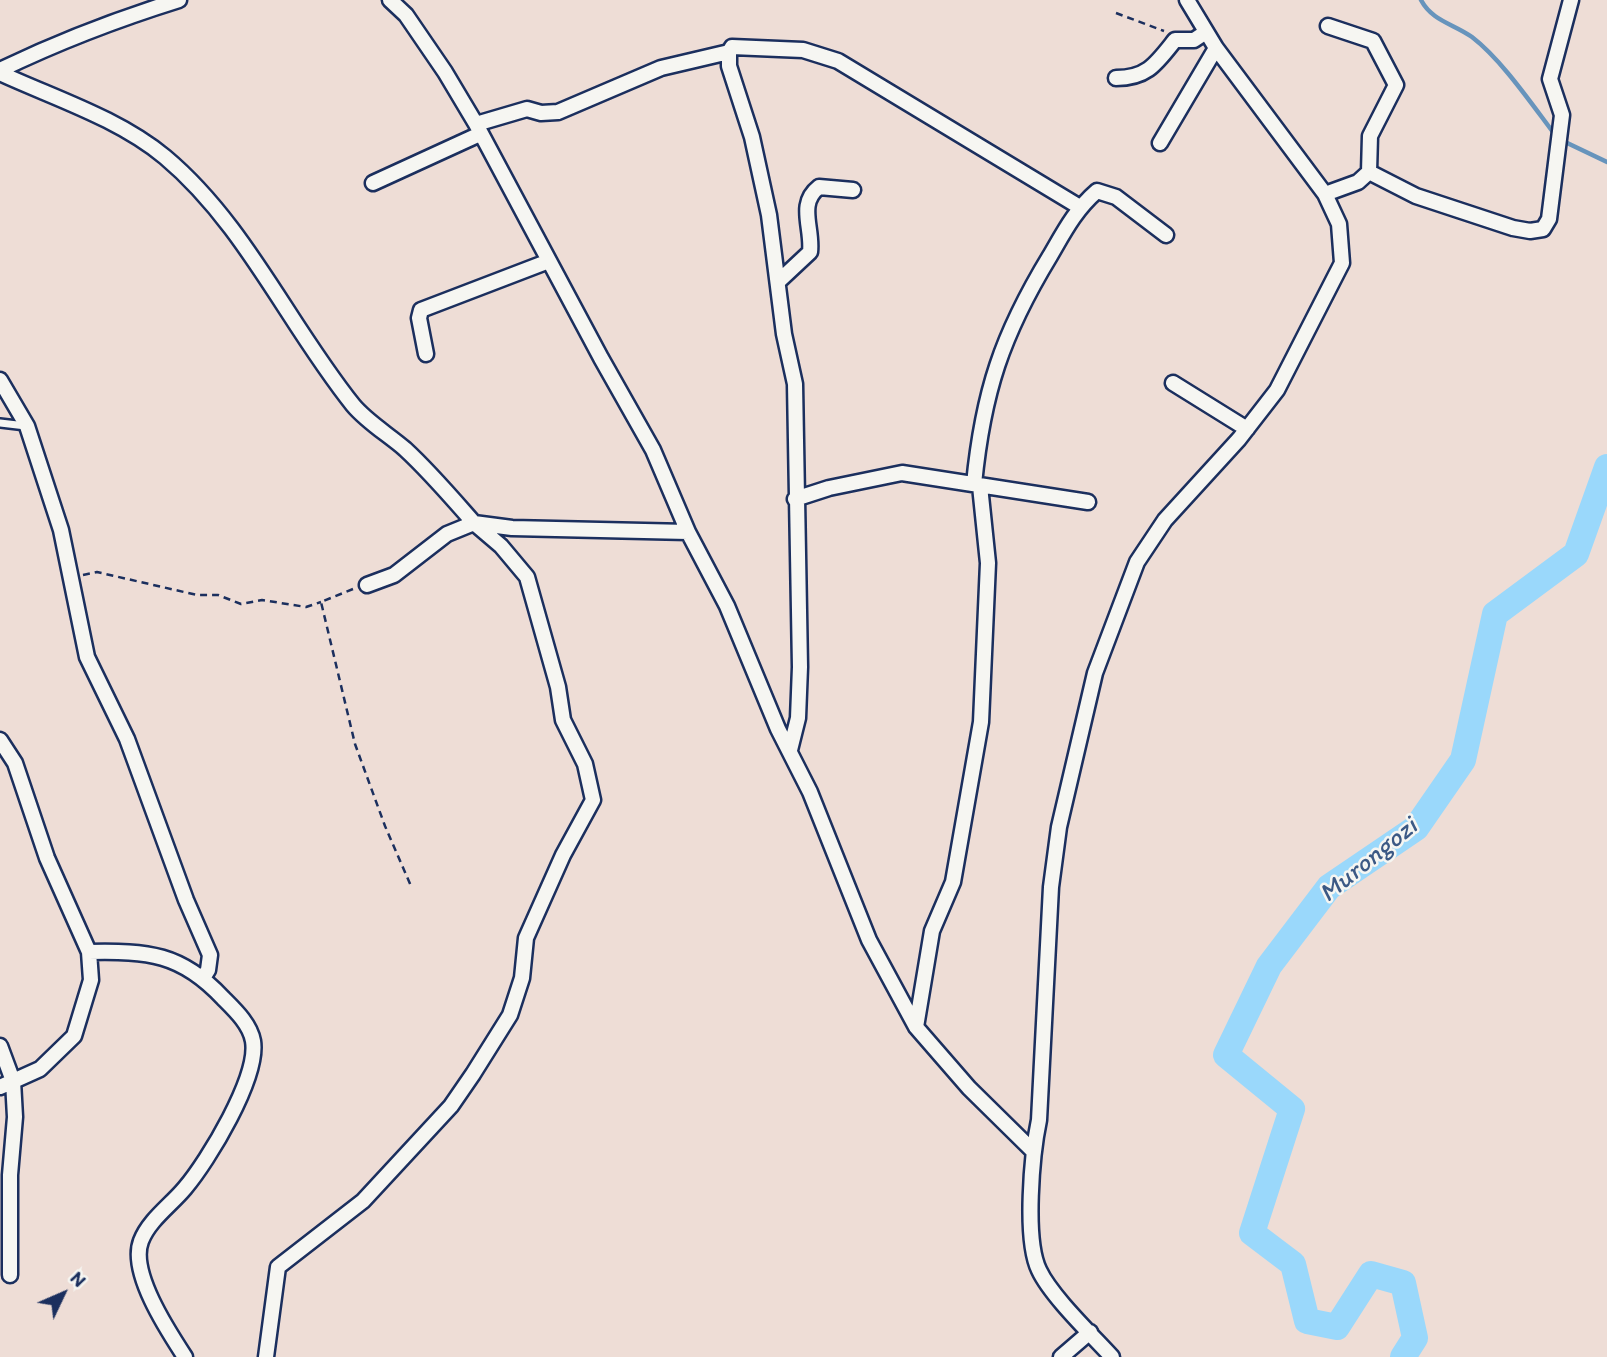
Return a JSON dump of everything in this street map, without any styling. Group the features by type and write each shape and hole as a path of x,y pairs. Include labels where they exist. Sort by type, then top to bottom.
{"street":[{"path":"0,71 111,22 180,0"},
{"path":"390,0 406,15 445,72 653,450 688,533 727,606 810,792 869,940 916,1027 969,1088 1032,1150"},
{"path":"1112,1357 1039,1270 1033,1230 1032,1150 1039,1120 1051,887 1059,827 1095,673 1137,562 1165,520 1247,429 1277,390 1342,263 1339,224 1325,194 1216,48 1187,0"},
{"path":"1369,172 1416,196 1513,228 1530,231 1543,229 1549,219 1562,115 1550,79 1570,0"},
{"path":"1325,194 1358,182 1369,172 1370,136 1396,85 1373,41 1328,26"},
{"path":"1115,78 1134,78 1145,73 1175,40 1194,40 1206,32"},
{"path":"790,750 798,718 800,667 795,384 784,334 779,281 752,137 729,66 729,52 732,47 803,50 838,61 1079,206"},
{"path":"1160,143 1216,48"},
{"path":"373,183 478,129 527,109 541,113 558,112 661,68 729,52"},
{"path":"0,71 75,105 136,137 163,155 186,176 216,206 355,407 406,450 474,523 501,546 527,577 558,687 563,720 585,764 593,800 563,855 526,939 522,978 510,1015 452,1106 363,1202 278,1267 267,1357"},
{"path":"779,281 810,252 806,205 810,194 819,187 853,190"},
{"path":"916,1027 932,931 953,882 981,722 988,563 977,485 979,435 1002,345 1024,297 1079,206 1097,191 1116,197 1167,235"},
{"path":"426,354 419,318 421,310 549,261"},
{"path":"0,380 27,426 61,530 73,576 87,657 127,739 186,900 210,955 208,970 203,978"},
{"path":"1173,383 1247,429"},
{"path":"795,499 891,473 1088,502"},
{"path":"366,585 394,575 447,534 474,523 512,528 688,533"},
{"path":"0,739 15,763 47,858 89,951 91,980 74,1036 40,1069 6,1084"},
{"path":"89,951 154,954 203,978 247,1027 253,1040 253,1055 240,1095 215,1146 202,1167 150,1226 140,1242 139,1261 149,1293 185,1357"},
{"path":"0,1046 15,1117 10,1175 10,1275"},
{"path":"1061,1357 1090,1332"}],"lane":[{"path":"0,423 27,426"}],"path":[{"path":"1116,13 1164,31 1175,40"},
{"path":"73,576 97,572 197,595 218,595 242,604 262,600 306,607 366,585"},
{"path":"321,602 355,744 385,826 411,886"}],"waterway":[{"path":"1421,0 1431,13 1472,37 1495,58 1556,136"},
{"path":"1563,141 1607,162"},
{"name":"Murongozi","path":"1403,1357 1415,1338 1403,1283 1371,1274 1337,1327 1307,1321 1293,1264 1252,1233 1292,1109 1226,1055 1269,966 1329,887 1416,828 1463,760 1495,614 1576,554 1607,467"}]}
